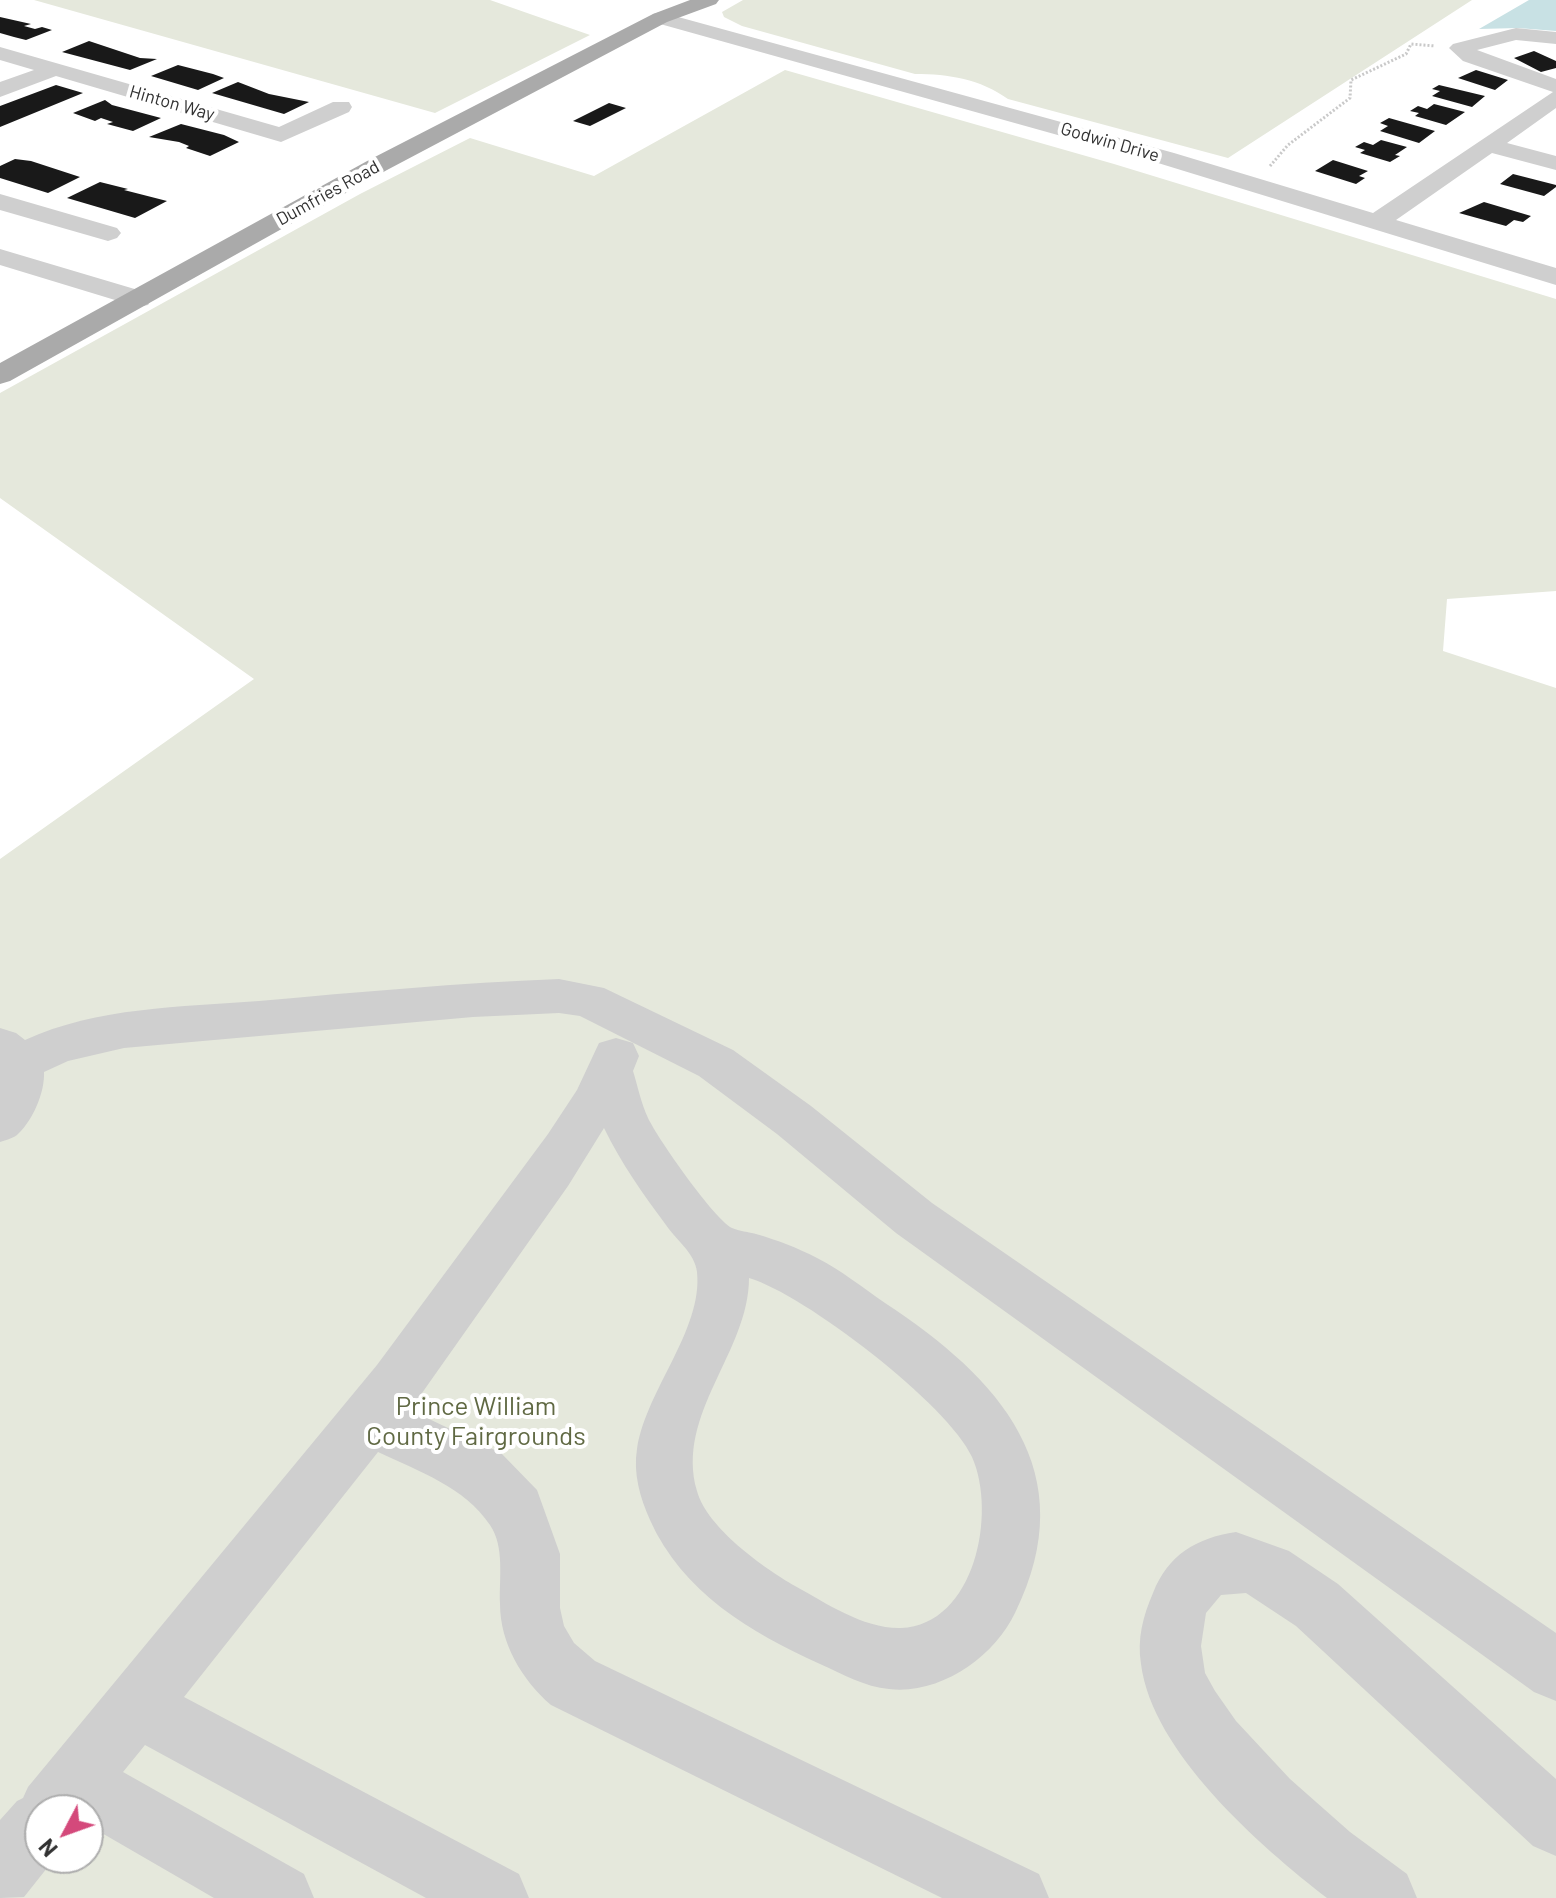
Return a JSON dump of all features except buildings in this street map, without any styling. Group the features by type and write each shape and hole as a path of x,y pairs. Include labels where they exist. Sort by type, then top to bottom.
{"main road":[{"name":"Dumfries Road","path":"0,375 378,165 668,9 709,0"}],"street":[{"name":"Godwin Drive","path":"668,9 945,88 1556,277"},
{"path":"1491,17 1456,39 1454,44 1460,50 1556,86"},
{"path":"1460,50 1464,45 1516,34 1556,38"},
{"name":"Hinton Way","path":"4,57 281,135 341,107"},
{"path":"0,90 55,69"},
{"path":"1377,222 1556,98"},
{"path":"1487,145 1556,163"},
{"path":"0,202 108,233"},
{"path":"0,227 32,211"},
{"path":"0,257 138,299"},
{"path":"0,1122 17,1098 21,1082 9,1055 124,1030 473,1000 559,996 588,1000 716,1063 794,1120 926,1226 1556,1670"},
{"path":"64,1794 370,1419 462,1296 580,1124 610,1072 629,1020"},
{"path":"610,1072 625,1120 640,1147 692,1220 715,1246 723,1267 722,1298 676,1409 664,1460 668,1499 689,1535 715,1565 783,1614 869,1654 901,1660 931,1655 963,1635 988,1603 1007,1559 1011,1516 1005,1469 986,1426 944,1377 874,1324 795,1272 754,1255 715,1246"},
{"path":"370,1419 481,1473 516,1510 530,1554 530,1608 535,1635 552,1665 573,1683 1015,1898"},
{"path":"1383,1898 1271,1806 1207,1736 1176,1683 1168,1638 1181,1594 1204,1570 1237,1562 1276,1577 1317,1605 1556,1823"},
{"path":"136,1706 495,1898"},
{"path":"104,1825 273,1896"},
{"path":"0,1873 24,1843"}],"path":[{"path":"1278,156 1300,133 1336,113 1350,98 1351,80 1392,62 1416,43"}],"green space":[{"path":"34,0 490,0 590,35 435,113"},
{"path":"743,0 1472,0 1228,158 1008,99 964,79 915,74 742,26 724,17 722,12"},
{"name":"Prince William County Fairgrounds","path":"785,70 1114,164 1556,299 1556,591 1447,599 1443,651 1556,688 1556,1898 0,1898 0,859 254,679 0,498 0,393 360,194 470,138 594,176"}],"water":[{"path":"1529,0 1556,0 1556,31 1479,29"}]}
